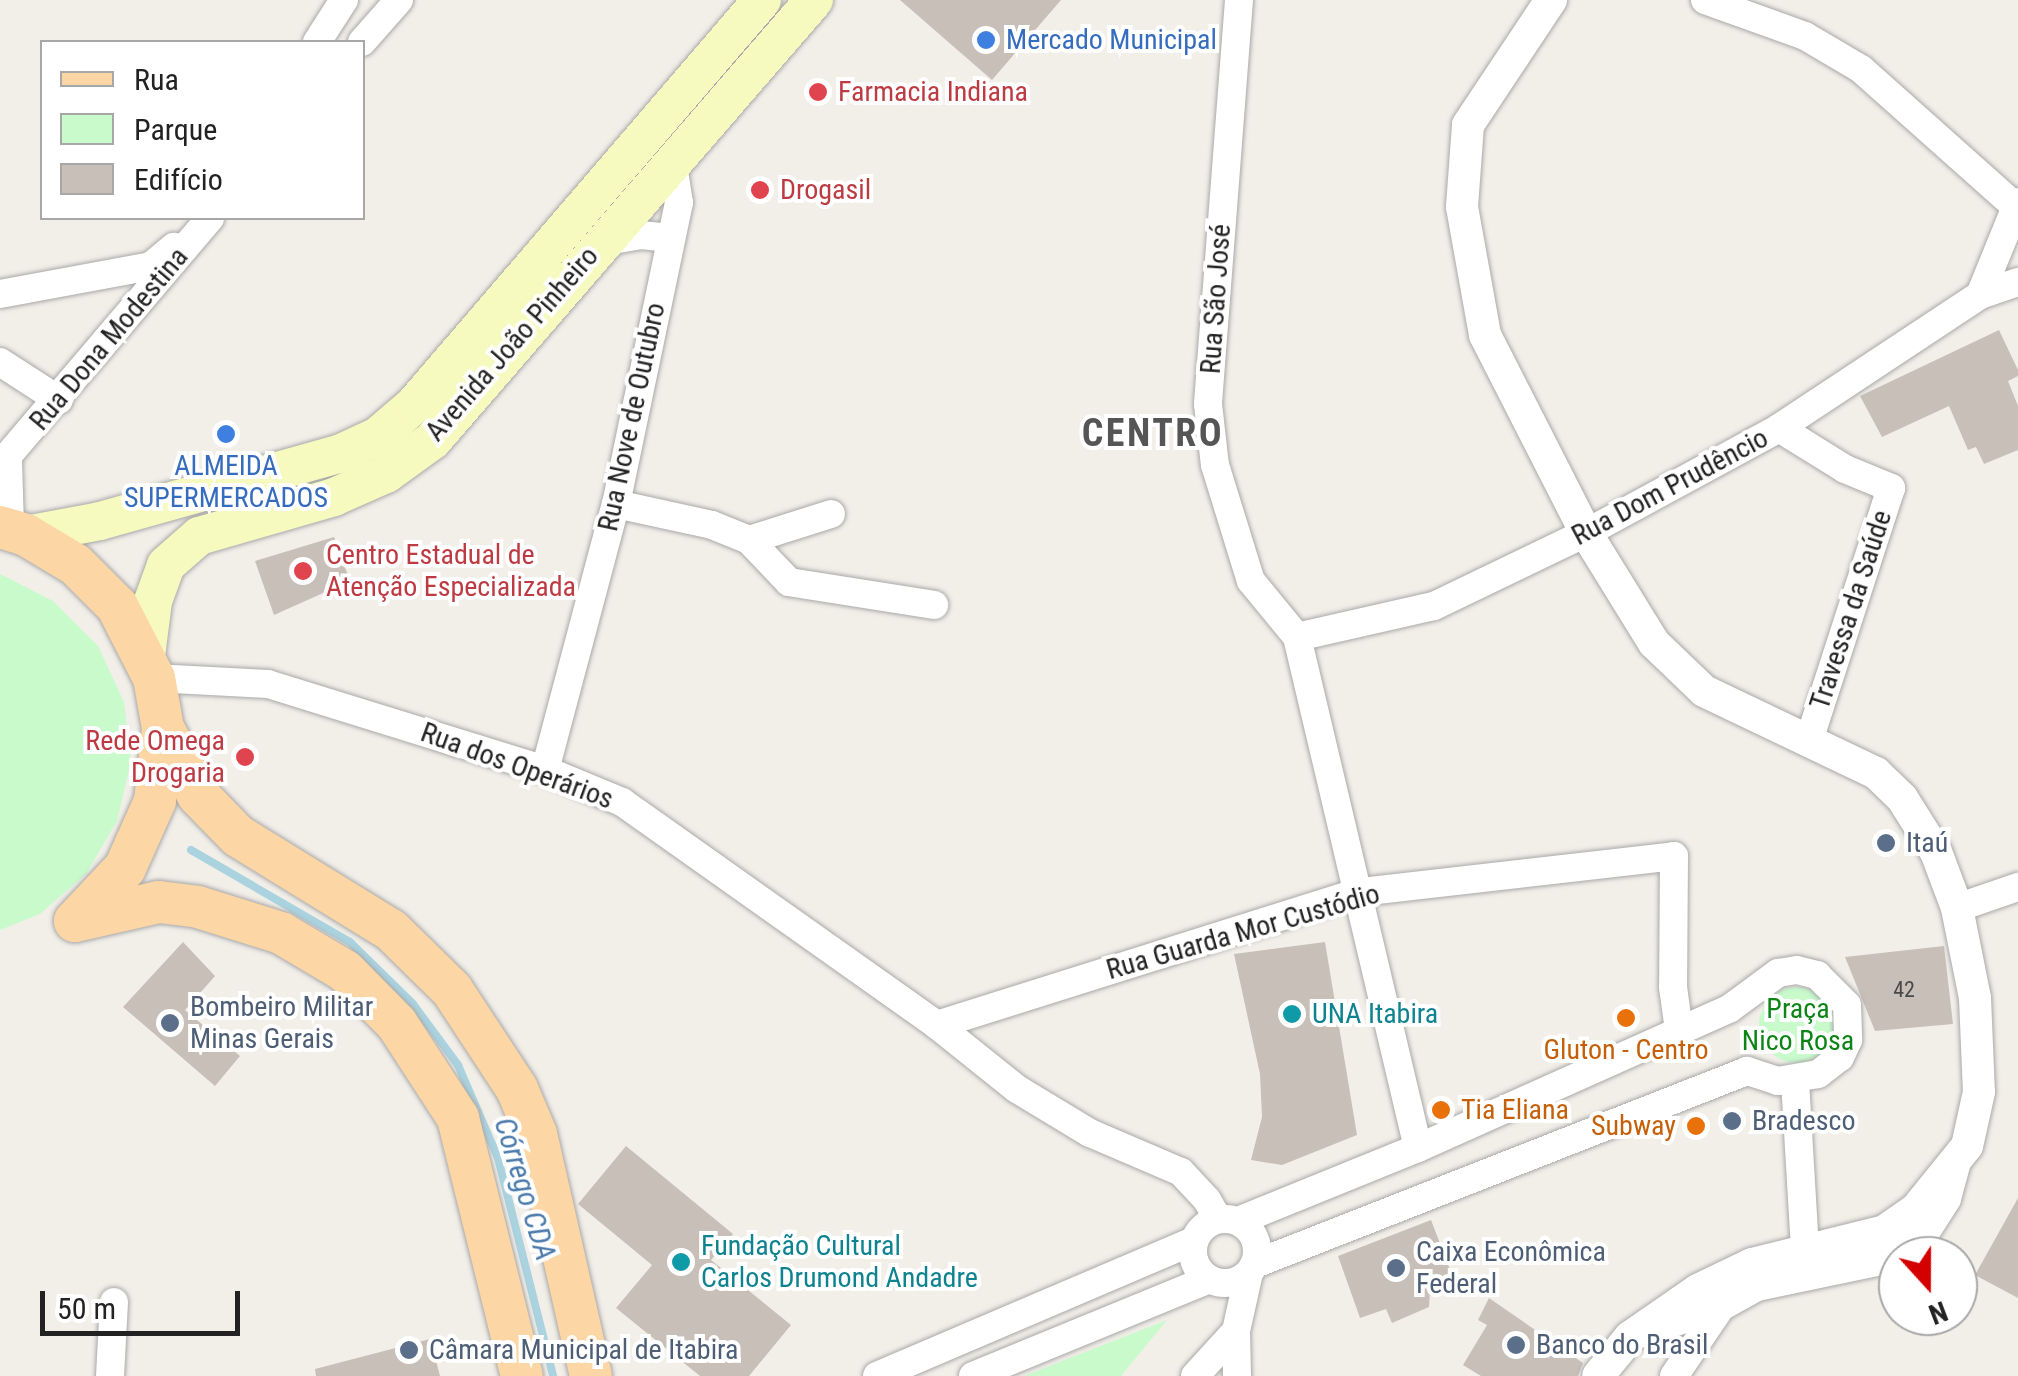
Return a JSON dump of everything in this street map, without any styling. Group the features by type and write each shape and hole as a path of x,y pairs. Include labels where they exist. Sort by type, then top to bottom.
{"main road":[{"name":"Avenida João Pinheiro","path":"12,530 100,521 339,454 378,436 414,405 762,0"},
{"name":"Avenida João Pinheiro","path":"150,667 153,601 166,565 199,536 334,497 386,474 433,440 814,0"},
{"path":"12,530 76,565 117,606 150,667 162,728 155,800 125,868 75,922 159,902 198,907 281,933 344,971 358,984 397,1024 458,1118 522,1376"},
{"path":"162,728 198,795 238,836 391,930 452,990 517,1089 536,1134 591,1376"}],"street":[{"path":"318,40 344,0"},
{"path":"364,40 399,0"},
{"name":"Rua São José","path":"1239,0 1208,404 1215,465 1251,580 1297,637"},
{"path":"1551,0 1468,125 1462,207 1485,335 1586,533 1654,643 1704,691 1755,719 1810,738 1876,773 1902,798 1936,852 1956,908 1975,998 1979,1092 1968,1146 1916,1209 1884,1231 1752,1264 1698,1290 1630,1338 1598,1376"},
{"path":"1705,0 1805,36 1861,69 2017,205 1980,295"},
{"name":"Rua Nove de Outubro","path":"545,770 616,504 678,203 672,164"},
{"path":"0,294 151,266 207,220"},
{"name":"Rua Dona Modestina","path":"12,530 4,462 207,220"},
{"path":"601,242 642,235 670,238"},
{"name":"Rua Dom Prudêncio","path":"1297,637 1434,606 1586,533 1779,428 1980,295 2018,282"},
{"path":"0,362 59,400"},
{"name":"Travessa da Saúde","path":"1779,428 1845,469 1891,488 1810,738"},
{"path":"616,504 712,525 750,540 789,582 934,605"},
{"path":"750,540 831,514"},
{"path":"1297,637 1418,1148 1380,1213"},
{"name":"Rua dos Operários","path":"150,667 268,684 545,770 622,802 937,1025 1017,1089 1090,1133 1181,1172 1228,1220"},
{"name":"Rua Guarda Mor Custódio","path":"937,1025 1360,892 1674,856 1673,987 1679,1030"},
{"path":"1956,908 2018,888"},
{"path":"973,1376 1214,1281 1240,1280 1252,1269 1380,1213 1748,1072 1778,1082 1818,1074 1840,1058 1848,1040 1847,1005 1818,975 1797,970 1778,974 1729,1009 1418,1148 1199,1231 1194,1241 1194,1263 1214,1281 1236,1331"},
{"path":"1796,1080 1805,1251"},
{"path":"1630,1338 1721,1307 1756,1288 1881,1262 1919,1242 1947,1199 1956,1165"},
{"path":"1228,1220 1247,1226 1257,1244 1236,1331 1237,1376"},
{"path":"878,1376 1194,1241"},
{"path":"110,1376 114,1302"},
{"path":"1674,1376 1721,1307"},
{"path":"1194,1376 1236,1331"}],"green space":[{"path":"0,574 53,601 98,646 124,702 131,762 117,821 86,874 40,914 0,930"},
{"name":"Praça Nico Rosa","path":"1797,987 1812,989 1824,998 1833,1010 1833,1040 1824,1052 1812,1061 1797,1063 1782,1061 1770,1052 1761,1040 1759,1025 1761,1010 1770,998 1782,989"},
{"path":"1167,1320 1121,1376 1024,1376"}],"building":[{"name":"Mercado Municipal","path":"900,0 1061,0 992,80"},
{"path":"1999,330 2018,370 2018,376 2008,381 2018,406 2018,450 1984,464 1976,447 1968,450 1949,406 1882,437 1860,396"},
{"name":"Centro Estadual de Atenção Especializada","path":"334,537 350,581 274,615 255,561"},
{"name":"Bombeiro Militar Minas Gerais","path":"183,942 215,976 185,1010 240,1056 215,1086 123,1007"},
{"name":"UNA Itabira","path":"1325,942 1357,1135 1282,1165 1251,1160 1262,1117 1260,1074 1234,954"},
{"path":"1944,946 1953,1024 1875,1031 1845,957"},
{"name":"Fundação Cultural Carlos Drumond Andadre","path":"626,1146 733,1234 711,1260 791,1325 749,1376 700,1376 616,1308 652,1265 578,1204"},
{"path":"2018,1198 2018,1298 1978,1277 1978,1270"},
{"name":"Caixa Econômica Federal","path":"1431,1220 1454,1280 1430,1290 1429,1307 1392,1323 1386,1309 1360,1318 1338,1256"},
{"name":"Banco do Brasil","path":"1489,1298 1583,1363 1578,1376 1481,1376 1463,1365 1487,1325 1478,1320"},
{"name":"Câmara Municipal de Itabira","path":"430,1339 440,1376 316,1376 315,1369"}],"waterway":[{"name":"Córrego CDA","path":"191,850 350,942 413,1004 458,1065 498,1158 553,1376"}],"place":[{"name":"Mercado Municipal","path":"986,40"},
{"name":"Farmacia Indiana","path":"818,92"},
{"name":"Drogasil","path":"760,190"},
{"name":"ALMEIDA SUPERMERCADOS","path":"226,434"},
{"name":"Centro Estadual de Atenção Especializada","path":"303,571"},
{"name":"Rede Omega Drogaria","path":"245,757"},
{"name":"Itaú","path":"1886,843"},
{"name":"UNA Itabira","path":"1292,1014"},
{"name":"Gluton - Centro","path":"1626,1018"},
{"name":"Bombeiro Militar Minas Gerais","path":"170,1023"},
{"name":"Tia Eliana","path":"1441,1110"},
{"name":"Bradesco","path":"1732,1121"},
{"name":"Subway","path":"1696,1126"},
{"name":"Fundação Cultural Carlos Drumond Andadre","path":"681,1262"},
{"name":"Caixa Econômica Federal","path":"1396,1268"},
{"name":"Banco do Brasil","path":"1516,1345"},
{"name":"Câmara Municipal de Itabira","path":"409,1350"}],"district":[{"name":"CENTRO","path":"1153,434"}]}
